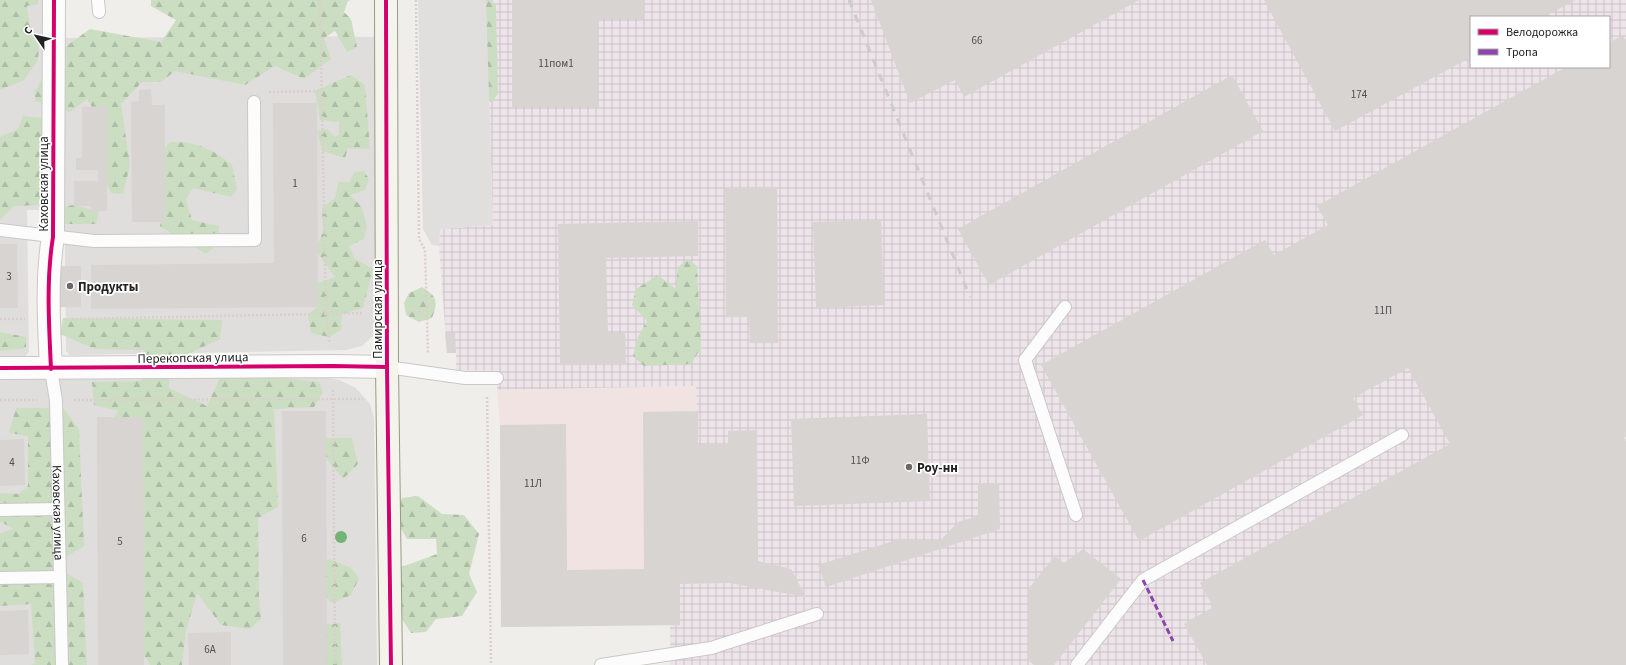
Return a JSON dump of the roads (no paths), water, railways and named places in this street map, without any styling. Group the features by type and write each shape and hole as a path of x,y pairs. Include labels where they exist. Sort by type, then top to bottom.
{"street":[{"name":"Каховская улица","path":"51,369 49,319 50,260 53,237 54,0"},
{"name":"Памирская улица","path":"386,0 387,367 391,665"},
{"name":"Перекопская улица","path":"0,368 387,367"}],"lane":[{"path":"98,0 98,12"},
{"path":"0,230 94,241 254,240 254,102"},
{"path":"1065,307 1025,360 1076,516"},
{"path":"387,367 465,378 492,378"},
{"name":"Каховская улица","path":"51,369 56,400 62,665"},
{"path":"1077,665 1143,580 1402,435"},
{"path":"0,510 58,509"},
{"path":"0,578 60,577"},
{"path":"601,665 711,648 817,614"}],"railway":[{"path":"849,0 970,297"}],"place":[{"name":"Продукты","path":"70,286"},
{"name":"Роу-нн","path":"909,467"}]}
